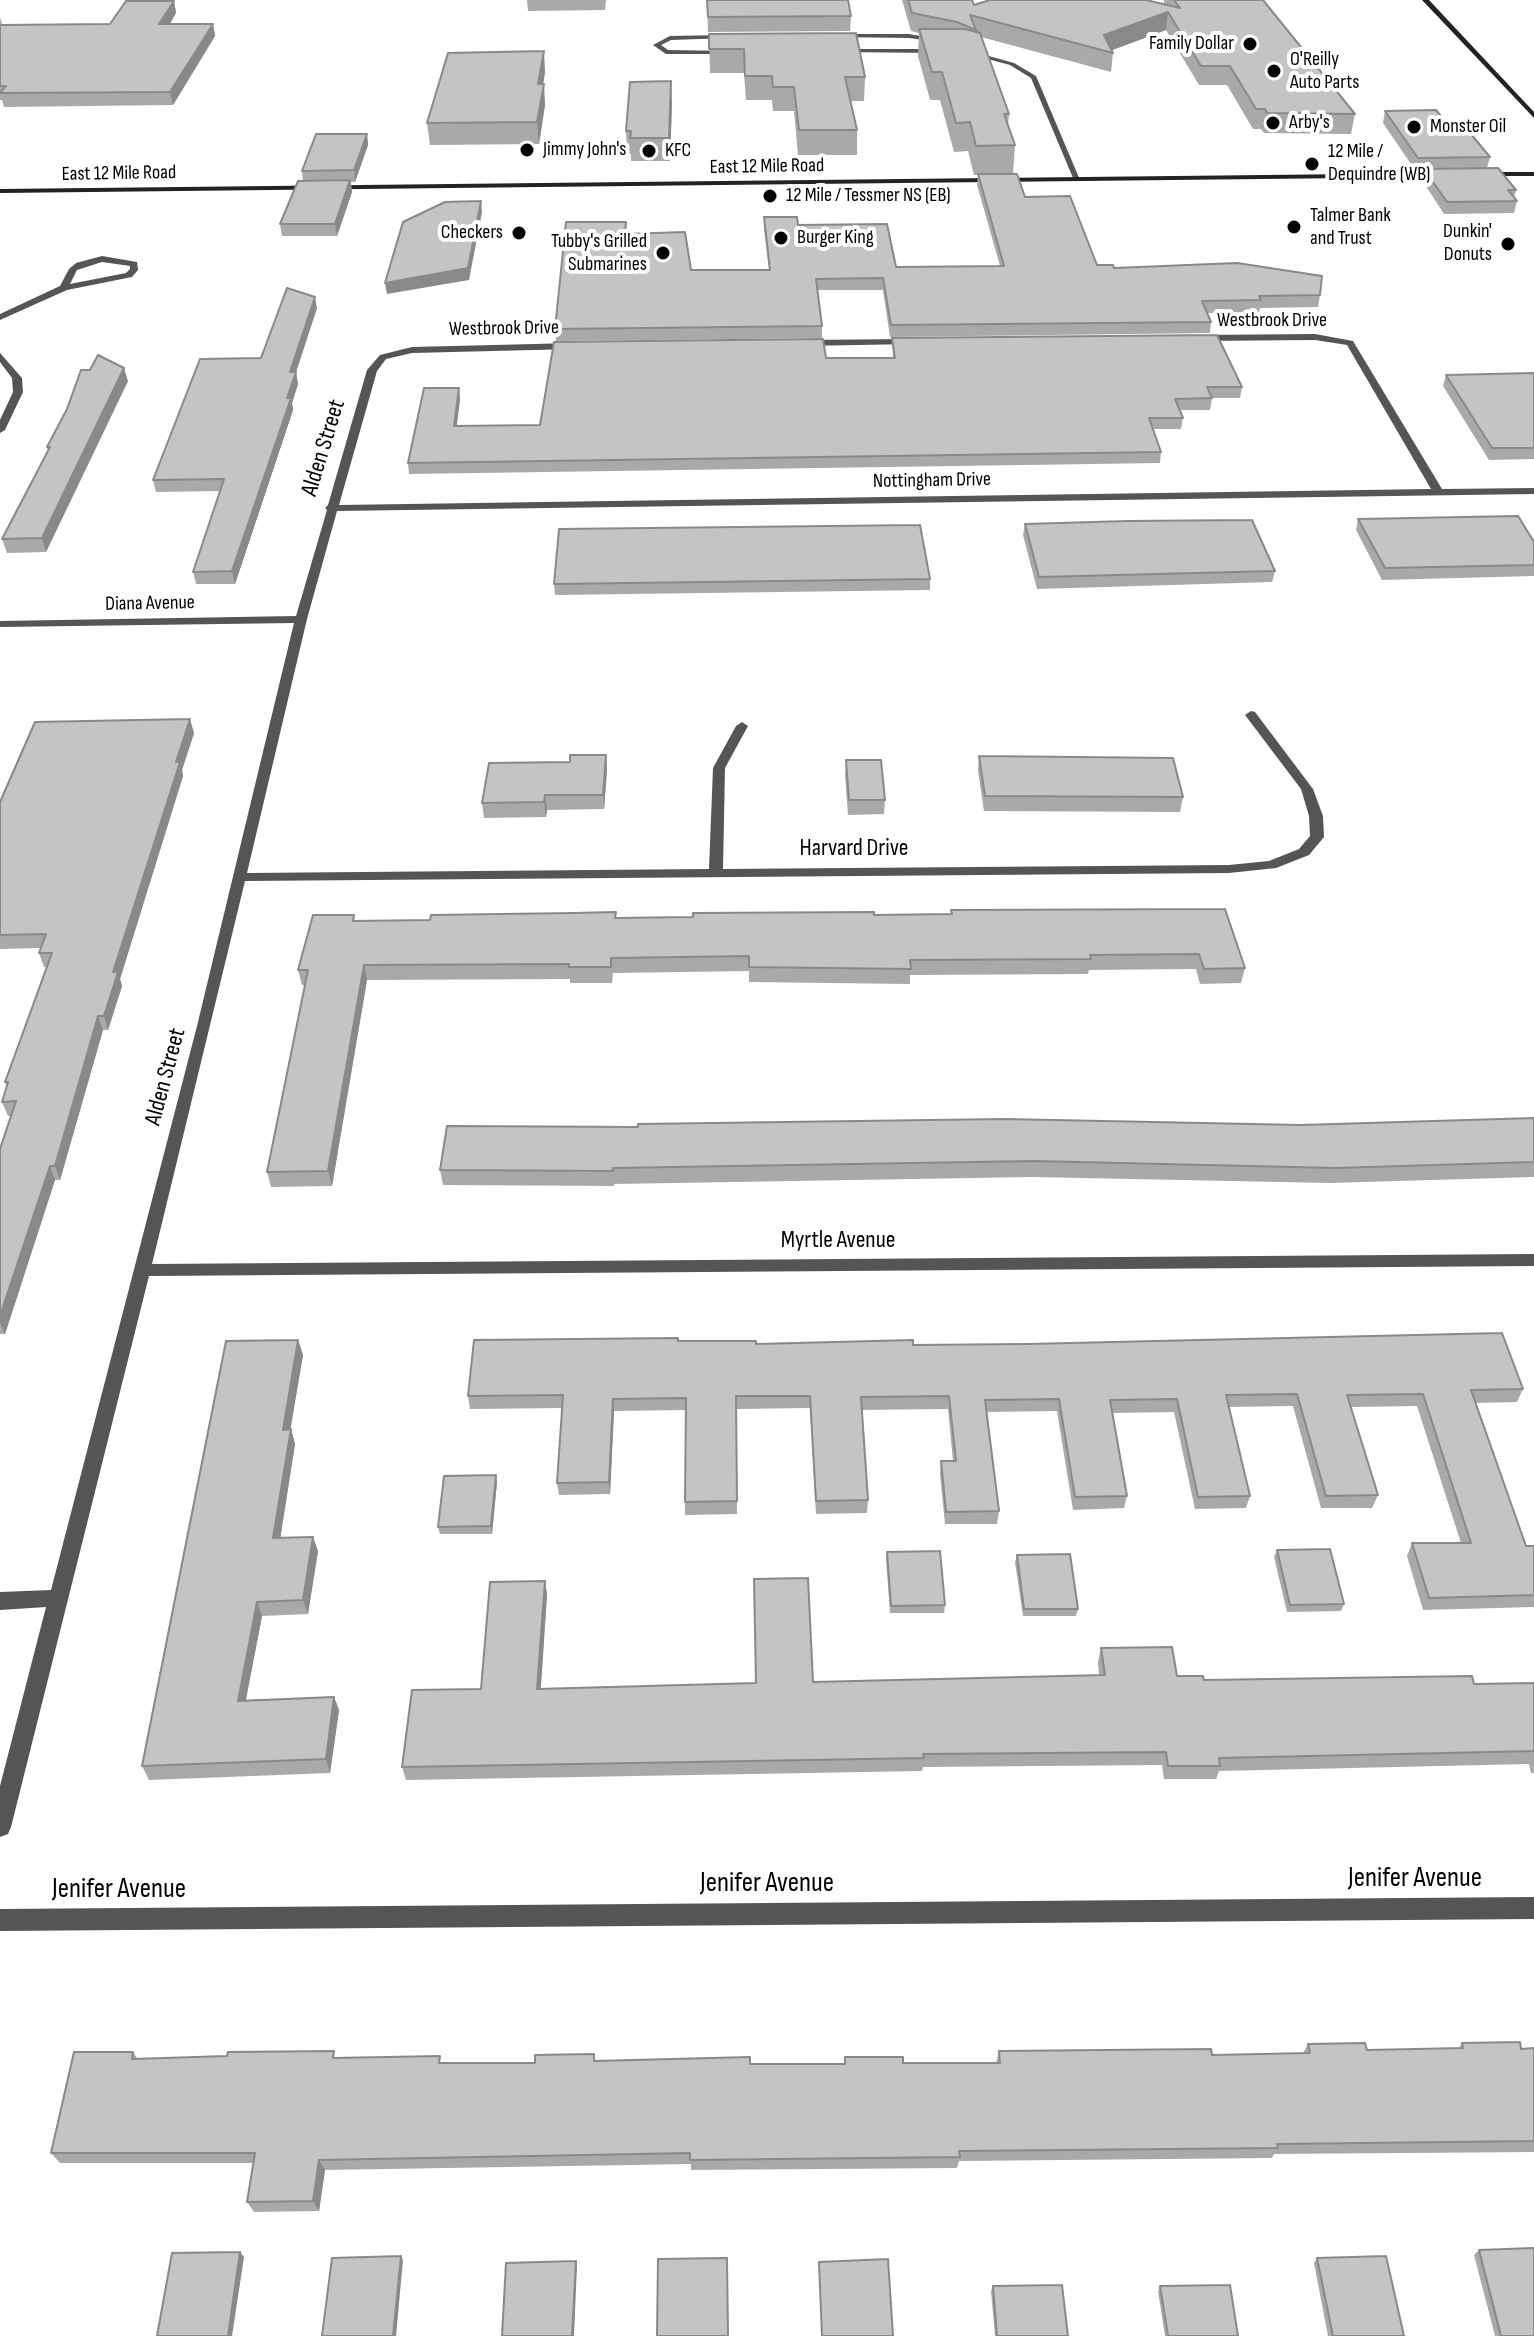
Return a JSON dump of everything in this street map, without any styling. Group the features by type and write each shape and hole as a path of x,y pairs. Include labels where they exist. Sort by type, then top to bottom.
{"main road":[{"path":"1425,0 1534,116"},
{"path":"1469,174 1534,174"},
{"name":"East 12 Mile Road","path":"0,191 1454,175"}],"street":[{"path":"818,36 909,36 1012,64 1034,77 1077,178"},
{"path":"742,37 670,38 656,45 666,52 742,52"},
{"path":"832,51 957,48"},
{"path":"0,317 64,288 129,275 134,270 134,264 102,259 79,265 73,269 64,288"},
{"name":"Westbrook Drive","path":"1189,338 1315,337 1350,343 1438,492"},
{"path":"793,344 920,342"},
{"name":"Westbrook Drive","path":"396,353 435,348 588,346"},
{"name":"Alden Street","path":"0,1827 241,877 330,508 372,370 383,357 396,353"},
{"path":"0,356 17,378 18,392 0,430"},
{"name":"Nottingham Drive","path":"330,508 1534,491"},
{"name":"Diana Avenue","path":"0,624 301,619"},
{"name":"Harvard Drive","path":"241,877 1229,869 1271,865 1304,852 1317,837 1316,816 1307,789 1251,715"},
{"path":"716,872 719,768 742,726"},
{"name":"Myrtle Avenue","path":"141,1270 1534,1260"},
{"path":"0,1601 59,1598"},
{"name":"Jenifer Avenue","path":"0,1920 1534,1908"}],"building":[{"path":"707,0 848,0 851,16 708,17"},
{"path":"908,0 972,0 974,5 990,0 1146,0 1180,8 1174,0 1263,0 1355,114 1267,113 1265,109 1256,109 1230,66 1201,66 1168,12 1104,35 1113,53 970,15 976,30 957,22 912,13"},
{"path":"126,1 174,1 159,24 213,24 170,92 0,93 6,86 0,86 0,25 110,24"},
{"path":"919,29 965,29 980,33 1009,114 1004,114 1015,145 976,146 970,122 956,123 942,72 932,72"},
{"path":"856,33 865,77 845,77 857,130 799,130 794,87 773,87 772,76 745,76 744,49 709,49 709,34"},
{"path":"544,51 538,84 544,84 537,122 427,123 448,53"},
{"path":"671,81 669,138 630,138 631,131 626,131 630,82"},
{"path":"1436,110 1445,121 1460,121 1490,157 1418,158 1385,111"},
{"path":"316,134 367,134 354,170 302,171"},
{"path":"1498,168 1516,190 1508,190 1517,201 1447,202 1424,169"},
{"path":"978,174 1017,174 1025,197 1070,196 1097,265 1113,265 1114,268 1237,263 1322,276 1320,295 1202,301 1211,322 891,325 883,278 816,279 822,326 555,329 566,222 626,222 625,234 685,232 691,270 770,270 764,217 797,217 798,225 887,224 896,267 1004,266"},
{"path":"350,180 335,224 280,224 298,181"},
{"path":"481,201 468,268 385,283 403,222 445,202"},
{"path":"287,288 315,297 290,372 296,372 287,398 291,398 232,571 193,572 224,479 153,480 200,359 261,358"},
{"path":"1217,335 1242,387 1207,387 1212,398 1175,399 1183,418 1149,418 1161,452 408,463 424,388 459,388 454,426 540,425 554,342 823,339 826,358 895,358 892,338"},
{"path":"98,355 124,368 42,538 2,539 50,447 47,447 67,409 81,370 90,370"},
{"path":"1534,373 1534,448 1492,448 1446,375"},
{"path":"1518,516 1534,542 1534,565 1385,568 1358,519"},
{"path":"1252,520 1275,571 1039,577 1025,524 1128,521"},
{"path":"920,525 930,579 554,584 559,529"},
{"path":"190,719 176,762 180,762 113,972 118,972 104,1016 98,1016 55,1166 50,1166 0,1316 0,1149 16,1101 2,1102 8,1082 5,1082 52,953 39,953 46,934 0,935 0,802 35,722"},
{"path":"570,755 606,755 603,795 545,795 544,802 482,803 489,763 570,762"},
{"path":"979,756 1173,758 1183,797 985,796"},
{"path":"846,760 881,760 885,800 849,800"},
{"path":"1225,909 1245,968 1204,969 1199,954 1090,955 1091,959 910,960 911,969 749,967 749,956 611,958 611,967 569,967 569,964 364,965 328,1171 267,1172 308,970 298,970 313,915 354,915 353,921 430,920 431,915 616,912 615,918 693,917 693,913 874,912 874,915 952,914 951,910"},
{"path":"1534,1118 1534,1162 1335,1168 1034,1161 613,1168 613,1171 440,1170 447,1126 638,1127 638,1124 1004,1119 1301,1125"},
{"path":"1502,1333 1523,1389 1471,1390 1526,1546 1534,1546 1534,1595 1429,1598 1412,1543 1471,1543 1423,1394 1347,1395 1378,1495 1326,1496 1297,1394 1226,1395 1250,1496 1198,1497 1177,1399 1110,1400 1127,1496 1075,1497 1059,1399 985,1400 999,1511 946,1512 941,1461 956,1461 949,1396 861,1397 868,1500 816,1501 810,1396 736,1396 737,1501 685,1502 686,1398 613,1399 609,1482 557,1483 563,1395 468,1396 474,1340 678,1338 678,1341 756,1341 756,1344 913,1340 913,1345"},
{"path":"298,1340 283,1430 291,1429 273,1538 313,1537 303,1600 257,1602 238,1701 334,1697 326,1759 142,1766 226,1341"},
{"path":"496,1475 491,1526 438,1527 444,1476"},
{"path":"1330,1549 1344,1604 1290,1605 1277,1550"},
{"path":"940,1551 945,1605 891,1606 887,1552"},
{"path":"1070,1554 1078,1609 1024,1609 1017,1555"},
{"path":"808,1578 813,1682 1105,1675 1101,1648 1172,1647 1177,1676 1203,1676 1204,1680 1472,1676 1474,1684 1534,1683 1534,1751 1219,1758 1220,1766 1168,1766 1166,1752 923,1754 924,1758 402,1767 412,1690 481,1689 490,1582 545,1581 537,1689 756,1683 754,1579"},
{"path":"1520,2042 1521,2049 1534,2048 1534,2141 1277,2144 1278,2148 959,2151 960,2157 690,2160 690,2153 319,2160 313,2201 247,2202 255,2153 51,2153 74,2052 133,2052 132,2059 227,2056 228,2052 334,2051 333,2058 440,2056 439,2063 535,2063 535,2055 594,2054 594,2061 750,2057 750,2064 845,2064 845,2057 903,2057 903,2063 1000,2063 999,2051 1211,2049 1212,2055 1310,2053 1308,2044 1365,2043 1367,2050 1463,2048 1462,2043"},
{"path":"1534,2248 1534,2336 1501,2336 1479,2250"},
{"path":"240,2252 228,2336 157,2336 172,2253"},
{"path":"401,2256 393,2336 322,2336 332,2258"},
{"path":"1386,2256 1404,2336 1333,2336 1317,2258"},
{"path":"727,2258 728,2336 657,2336 658,2259"},
{"path":"888,2259 893,2336 822,2336 819,2262"},
{"path":"576,2261 572,2336 502,2336 506,2263"},
{"path":"1062,2285 1068,2336 997,2336 993,2286"},
{"path":"1230,2285 1238,2336 1168,2336 1160,2286"}],"place":[{"name":"Family Dollar","path":"1250,44"},
{"name":"O'Reilly Auto Parts","path":"1274,71"},
{"name":"Arby's","path":"1273,123"},
{"name":"Monster Oil","path":"1414,127"},
{"name":"Jimmy John's","path":"527,150"},
{"name":"KFC","path":"649,151"},
{"name":"12 Mile / Dequindre (WB)","path":"1312,164"},
{"name":"12 Mile / Tessmer NS (EB)","path":"770,196"},
{"name":"Talmer Bank and Trust","path":"1294,227"},
{"name":"Checkers","path":"519,233"},
{"name":"Burger King","path":"781,238"},
{"name":"Dunkin' Donuts","path":"1508,244"},
{"name":"Tubby's Grilled Submarines","path":"663,253"}]}
